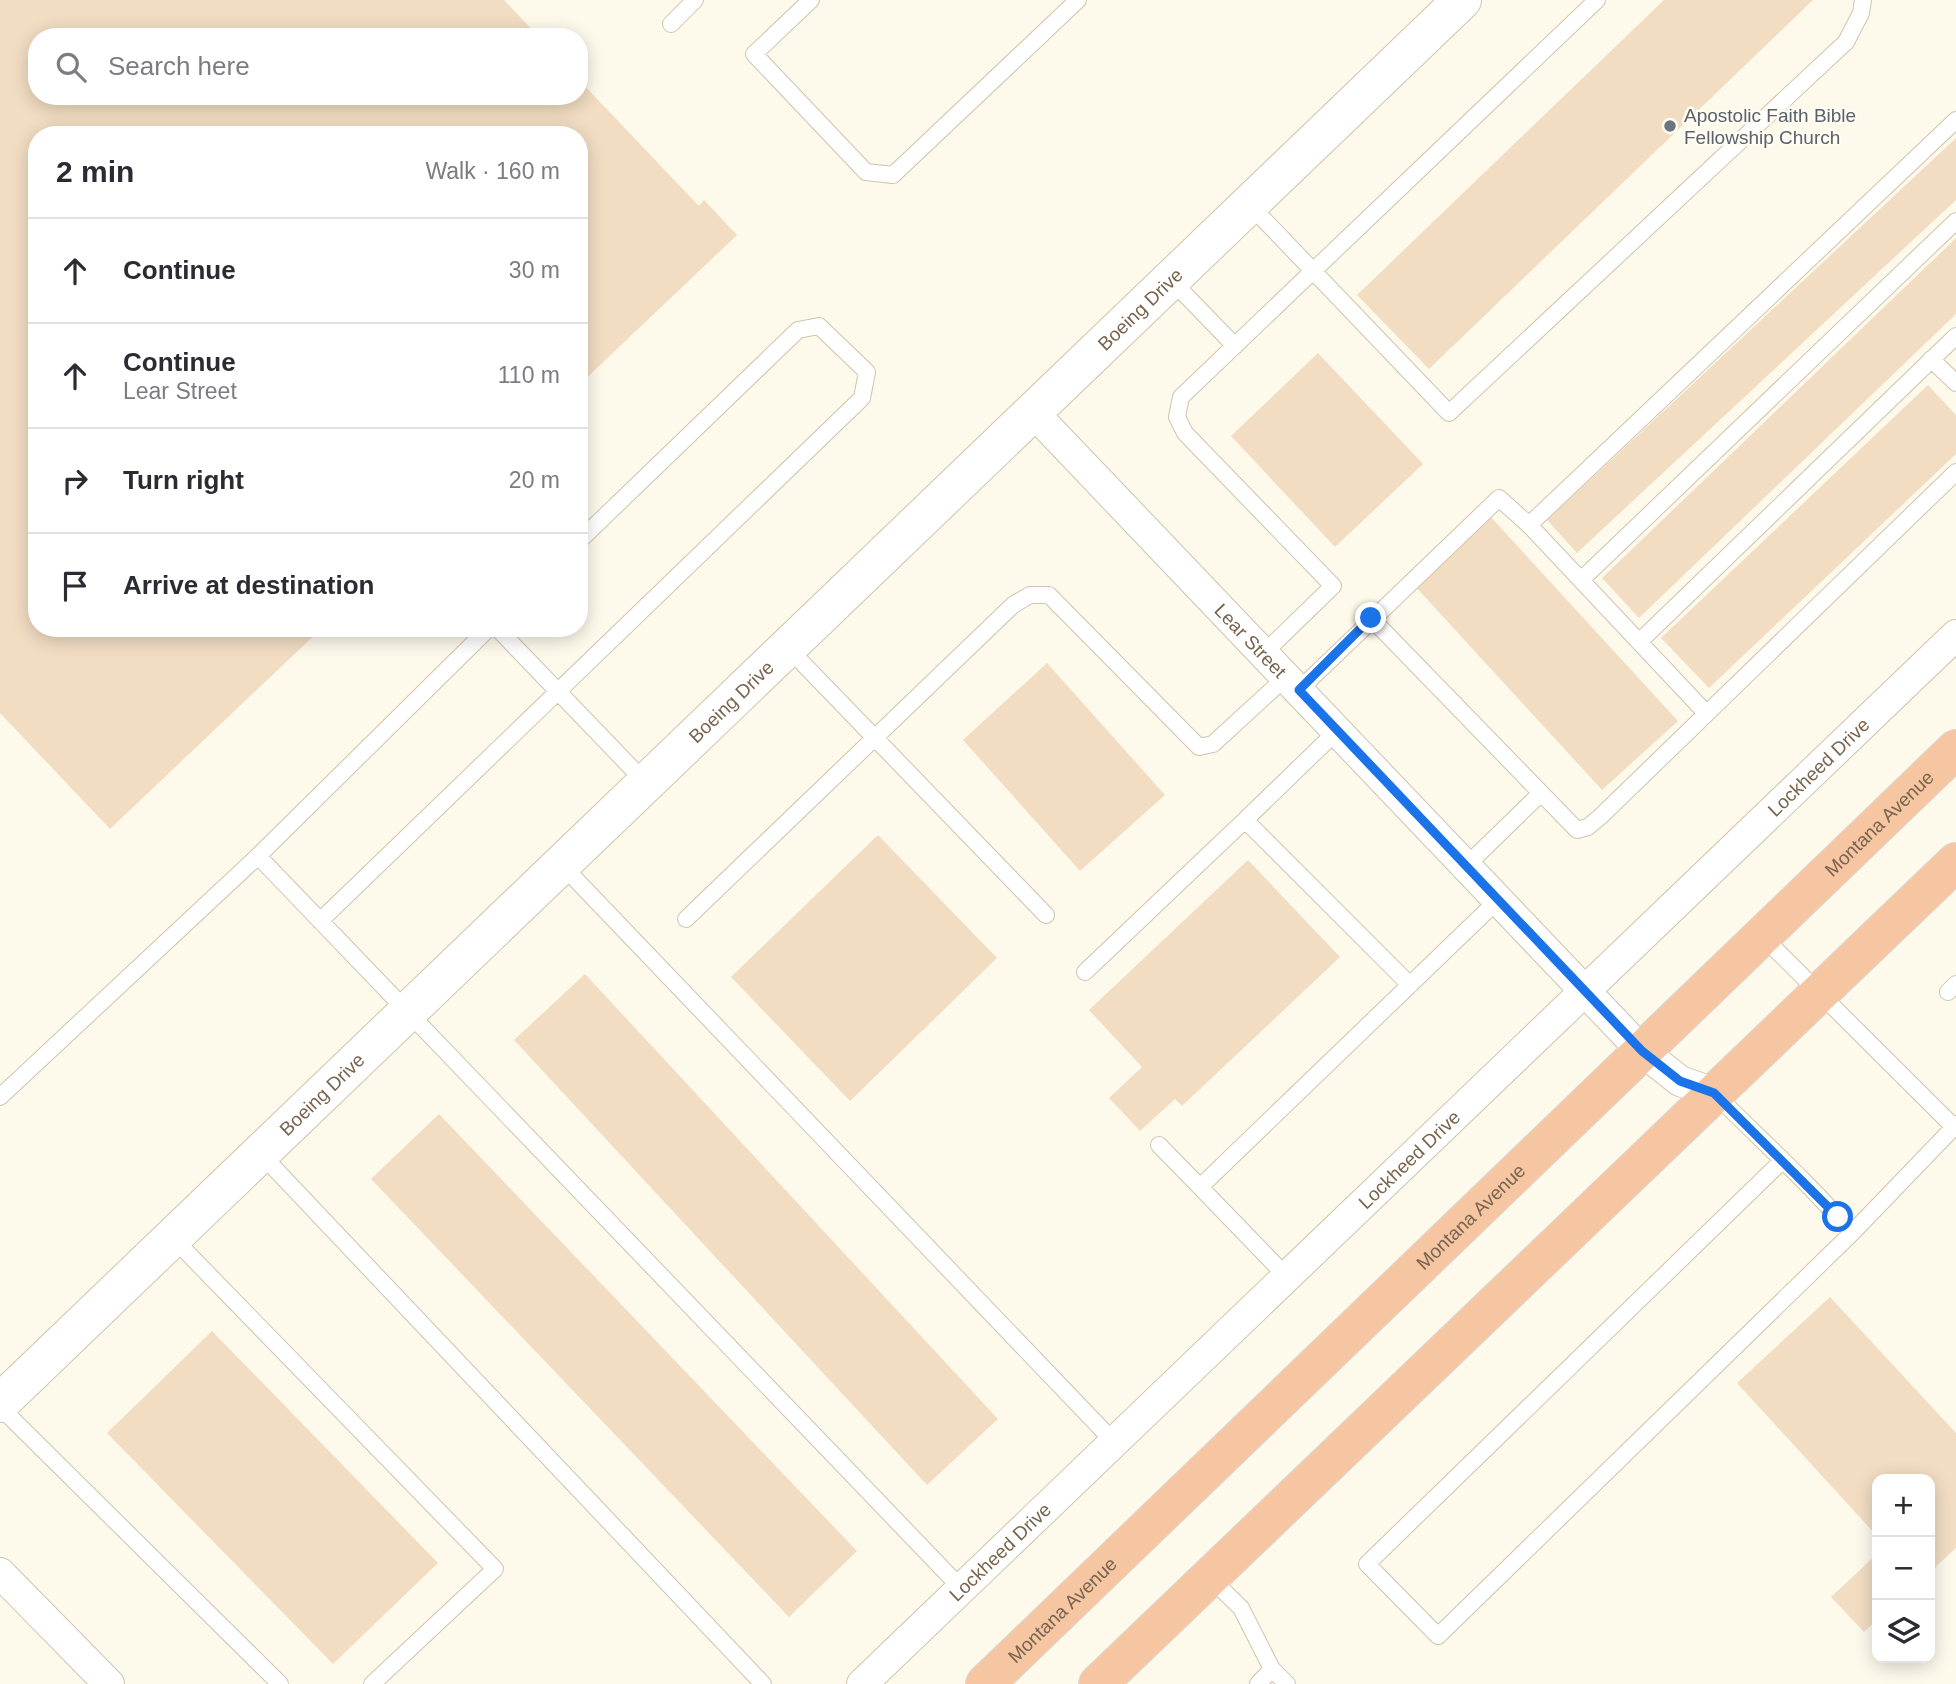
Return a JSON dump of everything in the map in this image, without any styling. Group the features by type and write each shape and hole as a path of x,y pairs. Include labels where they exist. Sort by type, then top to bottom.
{"highway":[{"name":"Montana Avenue","path":"985,1684 1956,749"},
{"path":"1098,1684 1956,862"}],"street":[{"name":"Boeing Drive","path":"0,1405 1462,0"},
{"name":"Lear Street","path":"1032,411 1642,1051 1680,1081 1714,1093"},
{"name":"Lockheed Drive","path":"862,1684 1956,635"},
{"path":"0,1573 100,1681"}],"lane":[{"path":"671,24 695,0"},
{"path":"811,0 754,54 866,172 893,174 1078,0"},
{"path":"1264,653 1333,586 1185,433 1177,417 1181,397 1597,0"},
{"path":"1249,204 1449,413 1846,42 1861,13 1863,0"},
{"path":"1529,525 1956,120"},
{"path":"1581,580 1956,221"},
{"path":"1171,280 1235,346"},
{"path":"320,921 862,398 867,372 819,326 798,330 588,532"},
{"path":"1639,642 1956,335"},
{"path":"1931,359 1956,383"},
{"path":"1371,618 1577,830 1588,827 1956,472"},
{"path":"686,919 1013,604 1030,595 1049,596 1199,747 1213,744 1293,683 1371,618 1499,498 1529,525 1706,713"},
{"path":"0,1097 258,856 480,637"},
{"path":"506,637 646,783"},
{"path":"788,647 1046,915"},
{"path":"1085,972 1337,731"},
{"path":"1466,866 1541,793"},
{"path":"1245,820 1410,985"},
{"path":"258,856 962,1589"},
{"path":"561,864 1114,1442"},
{"path":"1200,1187 1498,900"},
{"path":"1762,936 1955,1127 1852,1233 1438,1636 1367,1564 1782,1161"},
{"path":"1714,1093 1852,1233"},
{"path":"1159,1145 1287,1277"},
{"path":"260,1153 763,1684"},
{"path":"172,1237 495,1569 372,1684"},
{"path":"0,1405 280,1684"},
{"path":"1209,1577 1241,1608 1272,1670 1287,1684"},
{"path":"1258,1684 1272,1670"}],"building":[{"path":"0,0 504,0 530,28 28,28 28,105 588,105 588,89 699,206 704,200 737,235 588,376 588,126 28,126 28,637 313,637 110,829 0,713"},
{"path":"1664,0 1813,0 1429,369 1357,295"},
{"path":"1956,138 1956,200 1577,553 1547,520"},
{"path":"1956,238 1956,314 1639,618 1602,578"},
{"path":"1318,353 1423,464 1335,547 1231,436"},
{"path":"1928,385 1956,415 1956,454 1709,688 1661,638"},
{"path":"1489,515 1678,721 1602,790 1413,584"},
{"path":"1047,663 1165,795 1080,871 963,740"},
{"path":"878,835 997,958 850,1101 731,977"},
{"path":"1248,860 1340,957 1182,1106 1175,1099 1140,1131 1109,1098 1142,1067 1089,1010"},
{"path":"585,974 998,1419 927,1485 514,1040"},
{"path":"439,1114 857,1551 789,1617 371,1179"},
{"path":"1830,1297 1956,1433 1956,1548 1935,1567 1935,1474 1872,1474 1872,1531 1737,1383"},
{"path":"212,1331 438,1563 333,1664 107,1433"},
{"path":"1872,1559 1872,1625 1864,1632 1831,1597"}],"place":[{"name":"Apostolic Faith Bible Fellowship Church","path":"1670,126"}],"route":[{"path":"1371,618 1299,690 1642,1051 1680,1081 1714,1093 1838,1217"}]}
